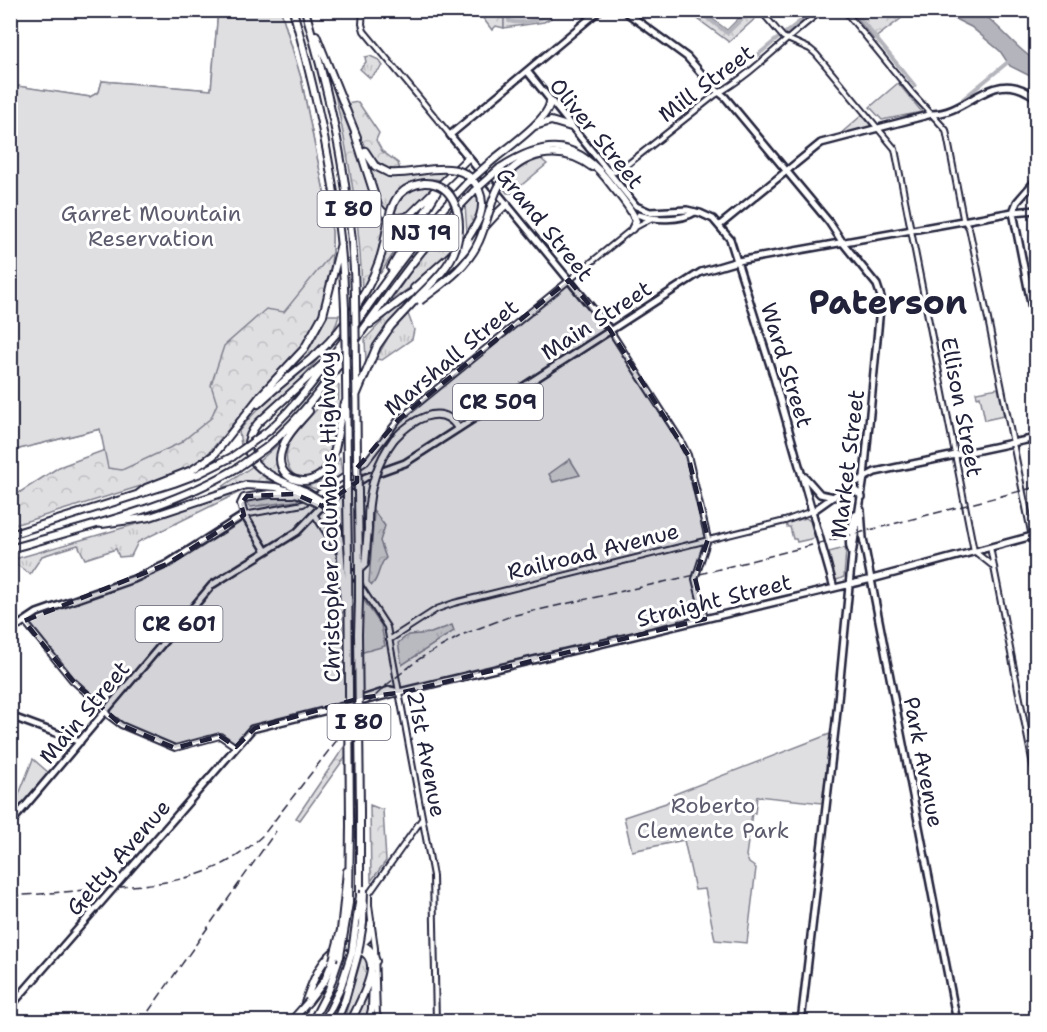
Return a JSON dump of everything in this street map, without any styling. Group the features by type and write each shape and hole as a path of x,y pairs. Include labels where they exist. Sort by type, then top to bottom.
{"highway":[{"name":"Christopher Columbus Highway","path":"293,10 328,153 341,243 345,308 350,825 347,902 340,956 329,989 312,1022"},
{"name":"Christopher Columbus Highway","path":"306,13 334,124 350,212 355,295 360,896 355,953 324,1022"},
{"path":"306,13 355,134 377,202 386,214 397,218 410,215 469,157"},
{"path":"532,127 549,110 550,101"},
{"path":"532,127 551,121 571,127"},
{"name":"NJ 19","path":"10,535 198,474 232,457 268,430 298,401 423,232 467,183 532,127"},
{"path":"355,134 372,163 381,171 389,173 445,168 458,171 470,178 480,192 482,205 477,224 468,238 408,295"},
{"name":"NJ 19","path":"10,549 179,496 216,480 267,447 317,395 426,243 474,191 500,168 530,152 555,147 587,158 607,178 627,206 639,215"},
{"path":"418,299 453,276 470,258 479,241 496,190 506,175 518,164 539,154 556,153 582,160 607,178"},
{"path":"235,428 255,406 318,353 333,336 366,290 376,270 394,205 400,194 418,184 431,184 452,197 459,218 457,245 444,269 391,326 377,346 356,396"},
{"path":"381,288 401,248 442,184"},
{"path":"365,328 453,263 492,217 507,204"},
{"path":"627,206 636,221 632,229"},
{"path":"137,495 146,488 186,473 204,463 218,451 261,394 304,349 328,302 341,243"},
{"path":"331,514 313,500 260,470 251,458 249,441 253,428 333,354"},
{"path":"317,395 317,400 287,438 281,452 281,464 284,471 298,481 310,481 316,478 331,462 338,440 341,411 346,401"},
{"path":"359,571 365,564 368,505 373,481 380,461 394,439 410,424 429,416 447,416 458,428"},
{"path":"86,526 150,517 246,485 276,487 320,500 338,528 349,673"},
{"path":"244,514 241,504 242,499 247,496 275,493 302,494"},
{"path":"342,1022 363,923 364,879 360,864"},
{"path":"294,1021 325,980 333,960 347,902"},
{"path":"361,945 368,938 371,924"},
{"path":"294,1021 309,987 325,962 335,950 351,944 368,948 374,963 372,1009 369,1022"},
{"path":"325,962 336,953 352,948 363,951 374,963"},
{"path":"351,1022 367,986 374,963"},
{"path":"336,1022 345,1000"}],"main road":[{"path":"450,135 600,10"},
{"name":"Market Street","path":"623,10 687,57 719,92 829,222 877,285 881,297 862,497 852,555 836,721 801,1022"},
{"name":"Oliver Street","path":"527,71 632,201 641,209 650,212 687,210 695,212"},
{"path":"695,212 708,216 720,225 821,143 932,114 951,112 988,89 1014,87 1036,98"},
{"name":"Grand Street","path":"450,135 610,330"},
{"path":"1036,180 1017,202 1013,212 1036,329"},
{"name":"Main Street","path":"10,824 212,585 297,532 332,498 359,481 402,464 701,272 738,261 1013,212 1036,210"},
{"name":"Oliver Street","path":"639,215 653,218 688,217 695,212"},
{"name":"Ward Street","path":"720,225 730,239 738,261 834,588"},
{"path":"813,511 864,477 880,471 1035,439"},
{"path":"801,470 814,490 834,497"},
{"path":"848,487 862,497"},
{"name":"Park Avenue","path":"860,510 863,538 957,1022"},
{"path":"244,514 266,551"},
{"name":"Marshall Street","path":"10,631 37,613 134,579 167,564 244,514"},
{"name":"Straight Street","path":"252,729 872,579 1034,535"},
{"path":"10,716 80,742"},
{"name":"Getty Avenue","path":"10,1007 252,729"}],"street":[{"name":"Grand Street","path":"363,10 364,31 450,135"},
{"name":"Ellison Street","path":"760,10 781,36 816,54 894,147 900,168 910,232 974,551"},
{"name":"Mill Street","path":"605,168 617,172 824,10"},
{"path":"844,10 905,85 944,127 947,135 964,222 969,228 1034,535 1036,557"},
{"name":"Marshall Street","path":"244,514 303,504 366,462 398,420 632,229 653,218"},
{"name":"Grand Street","path":"610,330 684,445 708,539"},
{"name":"Railroad Avenue","path":"389,640 437,609 448,605 792,519 813,511"},
{"name":"21st Avenue","path":"315,514 384,622 389,640 434,884 436,1022"},
{"path":"705,619 695,579 708,539"},
{"path":"990,547 1036,780"},
{"path":"974,551 994,567"},
{"path":"24,621 72,680 121,724 171,747 220,736 236,747"},
{"path":"376,1019 369,894 423,818"}],"highlighted area":[{"path":"569,280 610,330 688,455 708,539 695,578 705,619 404,692 361,698 255,728 236,747 220,736 175,748 121,725 72,680 24,621 167,564 244,515 241,504 247,496 295,494 322,506 357,482 357,468 398,420"}],"green space":[{"name":"Garret Mountain Reservation","path":"218,11 281,11 301,78 332,231 328,294 304,347 265,386 201,462 141,486 11,526 11,498 59,467 105,450 100,429 11,451 10,85 90,97 99,92 102,81 211,90"},
{"name":"Garret Mountain Reservation","path":"218,11 281,11 301,78 332,231 332,253 284,312 266,309 224,346 211,385 217,404 211,418 180,443 122,470 108,468 100,429 11,451 11,85 90,97 99,92 102,81 211,90"},
{"path":"484,11 504,11 504,28 496,26 492,30 482,17 486,14"},
{"path":"504,11 551,11 547,14 551,18 544,22 504,28"},
{"path":"687,11 702,11 727,30 746,11 754,11 758,16 729,42"},
{"path":"851,11 911,11 874,39"},
{"path":"370,56 379,60 383,66 370,78 360,69 366,62 365,57"},
{"path":"898,83 922,112 882,120 870,107"},
{"path":"334,90 360,158 373,202 385,221 378,257 362,291 353,189"},
{"path":"358,102 379,133 376,140 382,151 398,163 400,170 389,168 371,156 359,136 346,104"},
{"path":"862,115 871,126 839,135"},
{"path":"541,159 547,164 512,193 507,193 502,186 510,177 529,163"},
{"path":"368,162 379,172 393,176 452,169 442,180 423,180 409,185 393,204 389,213 382,205"},
{"path":"420,186 434,188 406,215 394,215 403,197"},
{"path":"478,194 477,215 467,233 465,205"},
{"path":"423,208 380,274 393,219 408,219"},
{"path":"456,219 458,231 447,255 424,277 390,302 422,255"},
{"path":"416,292 374,345 366,363 365,339 393,310"},
{"path":"408,314 414,330 412,339 382,360 376,359 392,331"},
{"path":"328,315 339,315 332,333 312,354 289,372 287,371 311,346"},
{"path":"318,359 299,381 252,426 248,441 241,445 239,431 248,420 276,392"},
{"path":"335,384 339,386 334,449 325,467 318,474 304,479 297,477 288,465 286,456 290,441"},
{"path":"998,388 1004,416 985,420 980,396 977,397 976,392"},
{"path":"282,441 278,463 286,478 282,478 258,462"},
{"path":"340,458 342,474 318,490 307,486 322,481"},
{"path":"570,459 580,475 553,482 549,474"},
{"path":"253,466 272,481 222,487"},
{"path":"248,488 138,542 131,556 119,557 116,549 85,559 78,545 42,556 30,574 14,563 11,564 11,560 140,523"},
{"path":"286,495 301,498 296,501 251,507 247,504 248,499"},
{"path":"374,511 385,526 380,541 386,558 372,585 369,582"},
{"path":"806,518 810,521 815,538 797,542 793,539 790,527 787,527 786,523"},
{"path":"844,548 846,550 844,577 837,580 829,552"},
{"path":"363,599 381,625 385,646 338,659 329,621"},
{"path":"452,625 454,631 402,665 398,643 408,635 431,633"},
{"name":"Roberto Clemente Park","path":"830,734 822,803 757,796 755,813 752,813 746,856 749,863 756,868 747,943 715,940 705,889 695,890 684,840 632,851 624,817 666,803 672,795"},
{"path":"346,744 346,756 300,820 296,818"},
{"path":"33,759 49,773 15,812 12,812"},
{"path":"370,805 383,810 386,861 371,881"},
{"path":"363,953 370,964 366,983 350,1021 346,1021 346,1012"},
{"path":"371,983 367,1021 355,1022"}],"shaded area":[{"path":"942,11 988,11 987,17 1036,61 1036,79 1010,66 1000,51 971,27"}],"waterway":[{"path":"510,10 509,21 515,22 527,22 556,10"},
{"path":"697,10 727,33 751,10"},
{"path":"784,34 814,10"},
{"path":"853,10 915,86"},
{"path":"753,59 777,39"},
{"path":"963,99 1008,62"}],"railway":[{"path":"10,896 172,881 210,870 228,861 264,834 354,718 373,698 419,659 464,634 511,616 704,573 1036,487"},
{"path":"141,1022 276,831"}],"district":[{"name":"Paterson","path":"888,302"}]}
